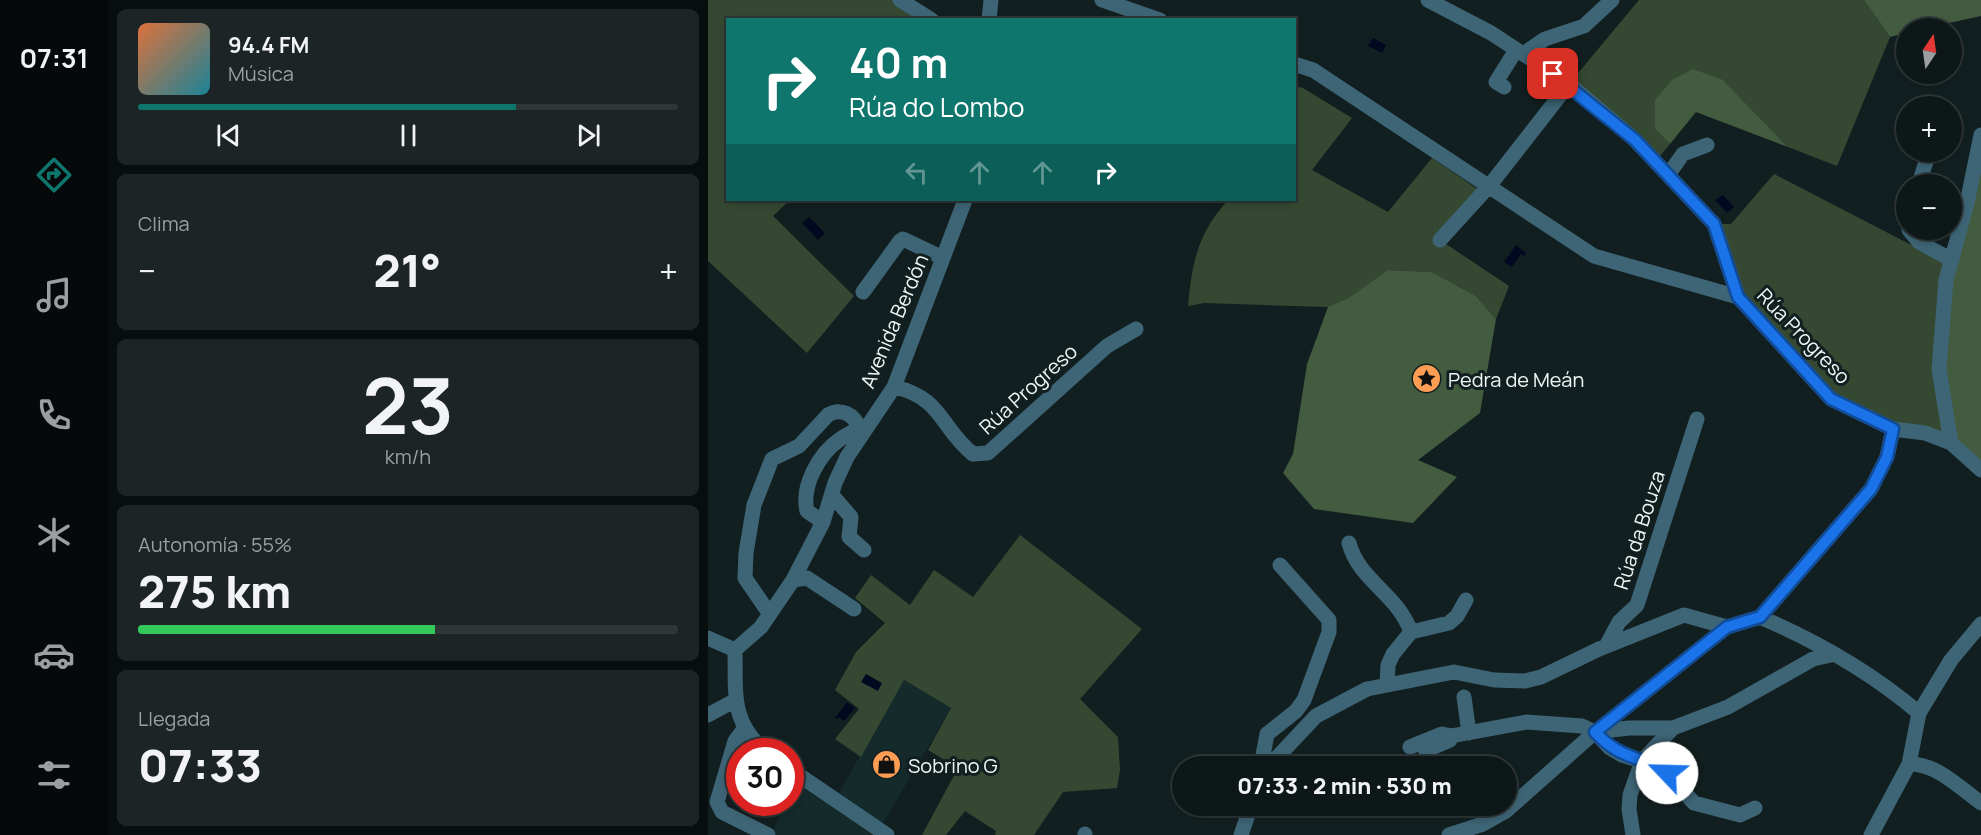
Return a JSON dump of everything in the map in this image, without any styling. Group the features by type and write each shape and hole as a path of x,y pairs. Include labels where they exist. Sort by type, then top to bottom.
{"street":[{"path":"900,0 929,18"},
{"path":"989,18 992,0"},
{"path":"1102,0 1154,18"},
{"path":"1428,0 1520,52 1569,84 1635,140 1714,224 1738,297"},
{"path":"1504,87 1496,82 1520,52 1545,39 1584,26 1609,1"},
{"name":"Rúa Progreso","path":"1296,65 1313,70 1490,185 1594,256 1738,297 1831,399 1893,429 1925,433 1951,443"},
{"path":"1440,240 1490,185 1569,84"},
{"path":"1981,135 1946,280 1939,369 1951,443 1981,470"},
{"path":"1668,176 1683,154 1707,145"},
{"name":"Avenida Berdón","path":"735,650 761,627 793,580 823,522 847,457 862,429 894,387 965,201"},
{"path":"863,292 903,239 943,258"},
{"path":"1918,240 1952,260"},
{"name":"Rúa Progreso","path":"894,387 907,390 932,404 973,454 988,453 1107,346 1136,329"},
{"path":"769,613 745,578 746,553 754,504 765,473 772,459 799,446 834,411 845,412 853,417 862,429 834,444 816,465 805,501 807,511 823,522"},
{"name":"Rúa da Bouza","path":"1606,646 1619,622 1637,605 1697,419"},
{"path":"1449,835 1483,824 1506,811 1595,732 1727,627 1760,617 1871,489 1887,457 1893,429"},
{"path":"832,495 851,517 849,537 864,550"},
{"path":"1349,543 1356,564 1389,595 1406,619 1411,632"},
{"path":"1263,756 1267,734 1296,711 1304,700 1327,643 1329,620 1280,565"},
{"path":"793,580 807,578 854,609"},
{"path":"1387,684 1388,665 1411,632 1449,623 1457,616 1466,600"},
{"path":"1278,756 1316,716 1367,689 1454,672 1494,680 1525,681 1541,677 1606,646 1684,615 1727,627"},
{"path":"1760,617 1798,633 1831,655 1865,672 1919,712"},
{"path":"1871,835 1909,764 1919,712 1951,660 1981,624"},
{"path":"708,638 735,650 736,700 744,729 753,738"},
{"path":"1595,732 1629,728 1673,728 1728,707 1813,658 1831,655"},
{"path":"1464,697 1468,733"},
{"path":"708,715 736,700"},
{"path":"1296,711 1316,716"},
{"path":"1410,747 1442,734 1451,736 1526,722 1582,726 1595,732 1610,748 1655,765 1667,773 1694,803 1740,814 1755,808"},
{"path":"1633,835 1629,809 1630,795 1642,762 1673,728"},
{"path":"744,729 735,741 717,802 722,812 768,835"},
{"path":"1427,756 1429,749 1450,740 1451,736"},
{"path":"1909,764 1920,764 1936,771 1981,803"},
{"path":"804,779 887,835"},
{"path":"1241,835 1248,816"}],"shaded area":[{"path":"1373,38 1386,45 1382,53 1368,46"},
{"path":"1723,195 1734,207 1727,213 1715,200"},
{"path":"809,217 825,233 818,240 802,223"},
{"path":"1516,245 1526,253 1524,256 1521,254 1512,267 1504,262"},
{"path":"866,674 882,683 878,691 861,682"},
{"name":"Sobrino G","path":"903,680 951,708 879,830 887,835 771,835 779,816 804,816 804,778 835,800"},
{"path":"847,702 855,708 844,721 839,717 835,718"}],"green space":[{"path":"708,0 900,0 930,18 726,18 726,201 789,201 773,216 854,296 807,353 708,261"},
{"path":"1639,0 1864,0 1890,37 1837,166 1788,147 1723,80 1655,129 1670,144 1655,162 1569,84"},
{"path":"1864,0 1981,0 1981,16 1962,20 1962,18 1896,18 1896,36 1890,37"},
{"path":"1693,69 1723,80 1788,147 1696,112 1670,144 1655,129 1655,100 1672,80"},
{"path":"1296,86 1303,88 1352,118 1312,170 1388,212 1432,158 1479,190 1440,240 1509,286 1496,319 1476,296 1432,272 1388,270 1349,300 1328,307 1204,303 1188,306 1198,249 1218,212 1227,201 1296,201"},
{"path":"1981,133 1981,468 1951,443 1939,369 1950,265 1956,240 1962,240 1962,214"},
{"path":"1774,174 1896,237 1896,240 1902,240 1950,265 1951,443 1831,399 1738,297 1714,224 1731,224"},
{"path":"1388,270 1432,272 1476,296 1496,319 1480,413 1418,460 1457,477 1413,523 1314,509 1283,473 1293,454 1307,364 1328,307 1349,298"},
{"path":"1020,535 1142,629 1080,699 1118,737 1120,770 1117,788 1063,792 1034,835 995,835 996,831 965,811 946,835 922,835 958,768 928,750 951,708 904,680 861,757 835,739 859,709 835,690 856,652 885,623 855,598 871,575 910,605 934,570 973,597"}],"place":[{"name":"Pedra de Meán","path":"1427,379"},
{"name":"Sobrino G","path":"887,765"}],"route":[{"path":"1553,74 1569,84 1635,140 1714,224 1738,297 1757,321 1831,399 1893,429 1887,457 1871,489 1770,607 1760,617 1727,627 1681,661 1595,732 1610,748 1622,755 1655,765 1667,773"}]}
